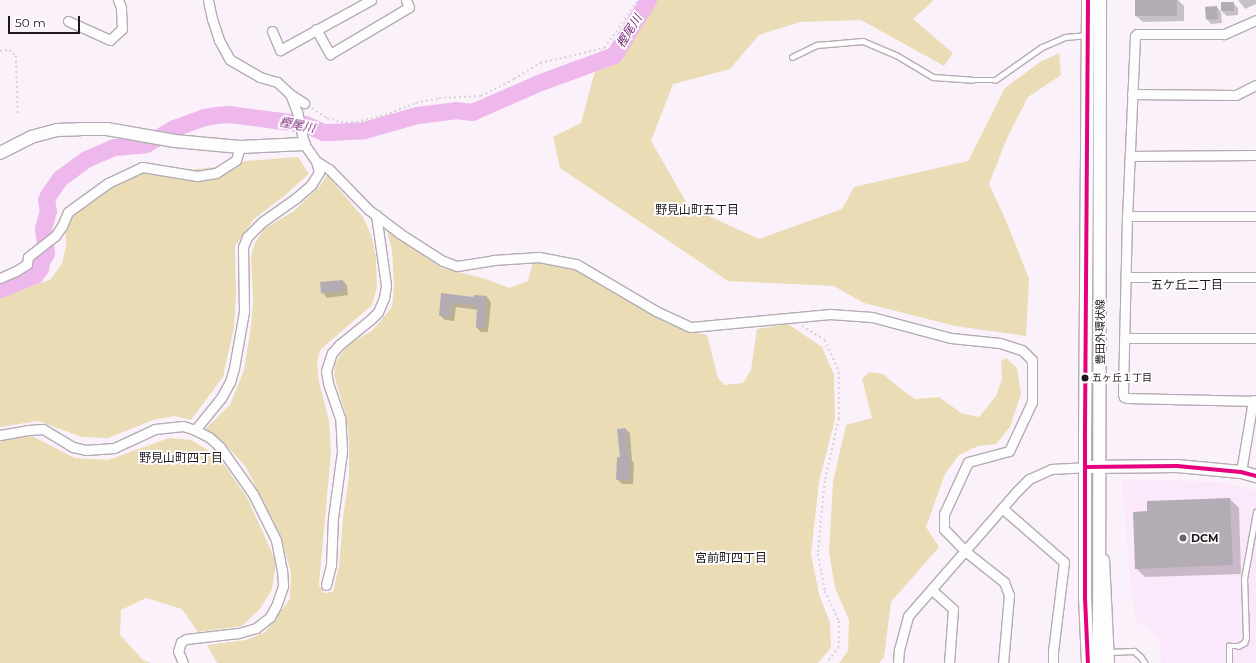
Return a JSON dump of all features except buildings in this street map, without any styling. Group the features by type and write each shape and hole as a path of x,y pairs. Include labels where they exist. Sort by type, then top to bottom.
{"street":[{"path":"68,20 110,40 122,29 122,7 118,0"},
{"path":"208,0 219,40 230,60 260,77 277,82 290,94 304,102"},
{"path":"272,31 280,50 371,0"},
{"path":"316,30 330,54 409,7 406,0"},
{"name":"豊田外環状線","path":"1088,0 1085,467 1085,598 1088,663"},
{"name":"豊田外環状線","path":"1099,663 1098,546 1101,380 1100,0"},
{"path":"1241,472 1254,400 1124,397 1127,216 1136,34 1224,34 1256,20"},
{"path":"1132,94 1236,95 1256,85"},
{"path":"195,430 221,398 232,375 239,345 244,311 243,247 247,237 262,222 296,198 310,185 319,172 316,161 304,144 298,112 290,94"},
{"path":"0,153 31,137 57,130 123,130 175,141 240,147 304,144"},
{"path":"0,278 27,264 28,257 55,236 62,226 68,212 108,183 142,167 196,176 216,173 236,160 240,147"},
{"path":"1130,156 1256,155"},
{"path":"316,161 329,169 350,192 376,216 443,261 457,266 493,260 539,257 576,264 656,311 691,327 830,314 872,317 951,338 1000,344 1022,350 1032,360 1032,402 1009,451 968,462 944,514 944,529 965,551 1004,582 1009,595 1003,663"},
{"path":"326,585 330,565 333,518 342,451 340,418 328,383 326,371 332,353 339,345 378,312 384,298 386,285 376,216"},
{"path":"1127,216 1256,216"},
{"path":"1126,277 1256,277"},
{"path":"1124,338 1256,338"},
{"path":"0,435 43,429 72,447 86,450 114,448 162,428 176,426 195,430 209,438 220,447 253,494 276,540 282,570 283,586 276,606 264,622 256,628 238,633 186,639 179,644 178,651 183,663"},
{"path":"898,663 898,650 908,616 1029,479 1051,469 1085,467 1177,466 1241,472 1256,476"},
{"path":"1002,508 1064,562 1053,651 1053,663"},
{"path":"1098,546 1105,561 1109,663"},
{"path":"932,590 953,609 950,663"}],"lane":[{"path":"792,57 817,45 863,40 896,55 933,77 995,80 1042,47 1065,37 1088,35"},
{"path":"1229,663 1229,646 1238,646 1244,643 1246,638 1244,579 1256,512"},
{"path":"1109,652 1134,651 1146,663"}],"path":[{"path":"304,102 327,118 341,122 356,122 439,98 481,96 514,79 540,63 604,48 638,0"},
{"path":"0,51 10,50 16,56 18,114"},
{"path":"787,317 825,340 839,372 839,419 825,481 818,554 824,591 839,621 839,647 827,663"}],"shaded area":[{"path":"657,0 934,0 913,19 953,53 944,66 861,20 800,22 759,35 730,69 673,84 651,141 689,207 759,239 842,209 854,187 968,161 1005,88 1040,62 1059,53 1061,75 1028,97 1007,138 989,184 1007,223 1029,279 1026,336 955,326 864,303 834,286 728,281 560,168 553,137 581,123 595,71 628,50 649,8"},
{"path":"298,157 309,174 254,219 235,246 236,296 234,327 223,377 191,420 175,416 153,420 108,438 82,437 38,421 0,427 0,296 50,280 62,264 66,245 65,219 88,191 101,185 116,174 155,168 179,171 225,166 246,161"},
{"path":"327,175 363,217 371,235 376,256 377,287 372,305 320,350 317,364 319,382 329,420 331,453 319,585 324,593 333,592 339,566 343,518 349,476 349,439 346,416 334,375 335,364 349,344 373,330 392,307 394,286 392,250 387,230 442,268 486,279 509,288 528,281 533,261 575,269 652,315 690,332 707,335 718,378 724,385 743,383 751,370 757,329 788,324 822,347 834,375 835,419 819,482 811,554 819,594 830,623 831,648 818,663 217,663 207,645 246,640 265,632 290,599 291,572 279,532 245,466 224,443 205,429 230,405 244,370 251,327 253,302 251,256 255,243 264,229 294,211 320,186"},
{"path":"1006,358 1017,368 1021,394 1010,427 996,444 978,446 959,455 945,474 926,527 939,547 891,602 884,657 879,663 839,663 848,651 849,620 835,588 829,552 833,482 846,425 872,418 862,379 869,372 883,374 915,399 939,397 961,413 979,417 996,396 1002,379 1001,361"},
{"path":"32,436 75,458 108,460 169,438 191,440 218,456 248,499 276,562 272,589 260,609 242,626 198,632 182,609 146,598 121,610 120,635 143,660 151,663 0,663 0,440"},
{"path":"1122,479 1219,482 1256,490 1256,663 1161,663 1160,643 1145,623 1136,624 1130,578"}],"waterway":[{"name":"樫尾川","path":"0,289 35,275 40,268 41,262 46,253 43,228 48,211 46,200 48,195 60,178 86,159 114,147 146,144 174,128 204,117 216,115 229,114 305,124 323,132 329,132 364,130 417,115 456,110 472,112 538,83 614,55 648,0"}],"transit line":[{"path":"1088,0 1085,439 1085,598 1088,663"},
{"path":"1085,467 1177,466 1241,472 1256,476"}],"place":[{"name":"五ヶ丘１丁目","path":"1085,378"},
{"name":"DCM","path":"1183,538"}],"district":[{"name":"野見山町五丁目","path":"697,210"},
{"name":"五ケ丘二丁目","path":"1187,285"},
{"name":"野見山町四丁目","path":"181,458"},
{"name":"宮前町四丁目","path":"731,558"}]}
